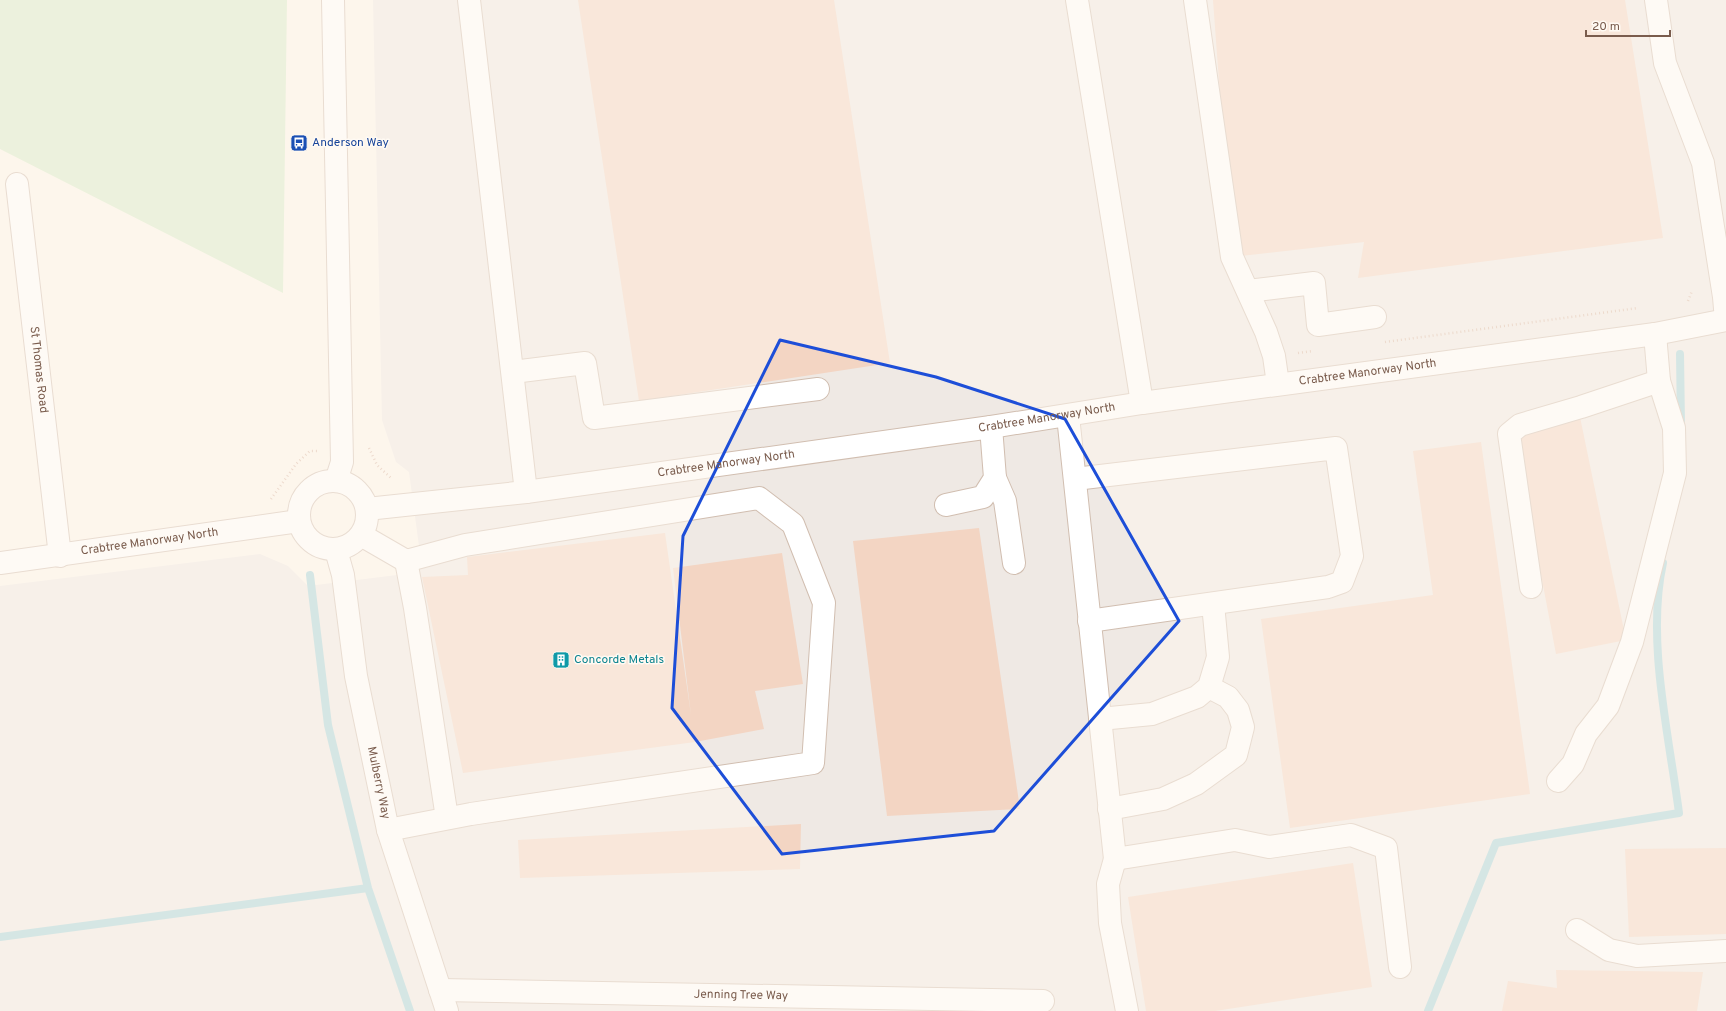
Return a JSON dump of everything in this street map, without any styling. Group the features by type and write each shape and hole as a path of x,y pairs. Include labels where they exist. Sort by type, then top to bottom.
{"street":[{"path":"333,0 342,462 336,481"},
{"path":"469,0 526,492"},
{"path":"1077,0 1142,403"},
{"path":"1195,0 1232,257 1266,332 1274,356 1278,384"},
{"path":"1656,0 1665,63 1703,163 1724,297 1726,320"},
{"name":"St Thomas Road","path":"17,184 60,556"},
{"path":"1248,291 1314,283 1318,325 1375,317"},
{"name":"Crabtree Manorway North","path":"367,509 526,492 1068,416 1142,403 1655,334 1726,320"},
{"path":"1558,781 1573,764 1586,734 1608,706 1632,642 1675,472 1674,428 1659,381 1655,334"},
{"path":"513,372 585,363 594,418 818,389"},
{"path":"1531,586 1509,434 1520,425 1581,407 1659,381"},
{"path":"1068,416 1114,859 1108,884 1110,923 1127,1011"},
{"path":"990,427 995,478 1005,501 1014,563"},
{"path":"1075,479 1336,448 1352,556 1342,582 1328,587 1089,621"},
{"path":"946,505 983,497 995,478"},
{"path":"336,481 346,483 357,490 363,498 367,509 366,528 361,535 348,547 336,550 326,549 316,545 305,535 299,521 299,509 303,498 314,486 322,482 336,481"},
{"path":"361,535 406,561 465,546 759,498 793,524 824,603 813,763 447,818 388,830"},
{"name":"Crabtree Manorway North","path":"0,563 60,556 299,521"},
{"name":"Mulberry Way","path":"336,550 343,575 356,676 388,830 447,1011"},
{"path":"406,561 415,608 447,818"},
{"path":"1100,719 1152,714 1197,697 1209,686 1218,657 1213,604"},
{"path":"1109,809 1163,799 1196,784 1236,755 1243,727 1238,710 1228,697 1209,686"},
{"path":"1114,859 1235,840 1269,847 1350,834 1386,848 1400,967"},
{"path":"1577,930 1609,950 1637,956 1726,951"},
{"name":"Jenning Tree Way","path":"440,990 1042,1001"}],"path":[{"path":"1680,303 1688,302 1692,290"},
{"path":"1382,342 1641,308"},
{"path":"1304,352 1320,350"},
{"path":"370,450 377,465 390,479 396,480"},
{"path":"263,500 271,499 296,464 310,451"}],"highlighted area":[{"path":"780,340 936,377 1065,419 1179,621 994,831 782,854 672,708 683,536"}],"shaded area":[{"path":"373,0 1726,0 1726,1011 0,1011 0,586 260,554 288,566 308,586 397,575 419,546 409,472 396,462 382,420"}],"green space":[{"path":"0,0 287,0 283,293 0,149"}],"building":[{"path":"578,0 834,0 890,363 639,401"},
{"path":"1213,0 1625,0 1663,238 1358,278 1364,242 1232,257"},
{"path":"1580,417 1626,640 1556,654 1515,436"},
{"path":"1481,442 1530,794 1290,828 1261,619 1433,595 1413,451"},
{"path":"979,528 1020,809 887,816 853,541"},
{"name":"Concorde Metals","path":"665,533 691,715 673,568 782,553 803,684 755,691 764,729 695,742 463,773 422,577 468,575 467,557"},
{"path":"801,824 800,869 520,878 518,840"},
{"path":"1726,848 1726,934 1629,937 1625,849"},
{"path":"1353,863 1372,987 1215,1011 1146,1011 1128,897"},
{"path":"1556,970 1703,972 1697,1011 1502,1011 1508,981 1557,988"}],"waterway":[{"path":"1680,354 1681,425"},
{"path":"1428,1011 1496,843 1679,813 1665,720 1658,655 1658,593 1663,563"},
{"path":"310,575 328,725 368,888 410,1011"},
{"path":"0,937 368,888"}],"place":[{"name":"Anderson Way","path":"299,143"},
{"name":"Concorde Metals","path":"561,660"}]}
